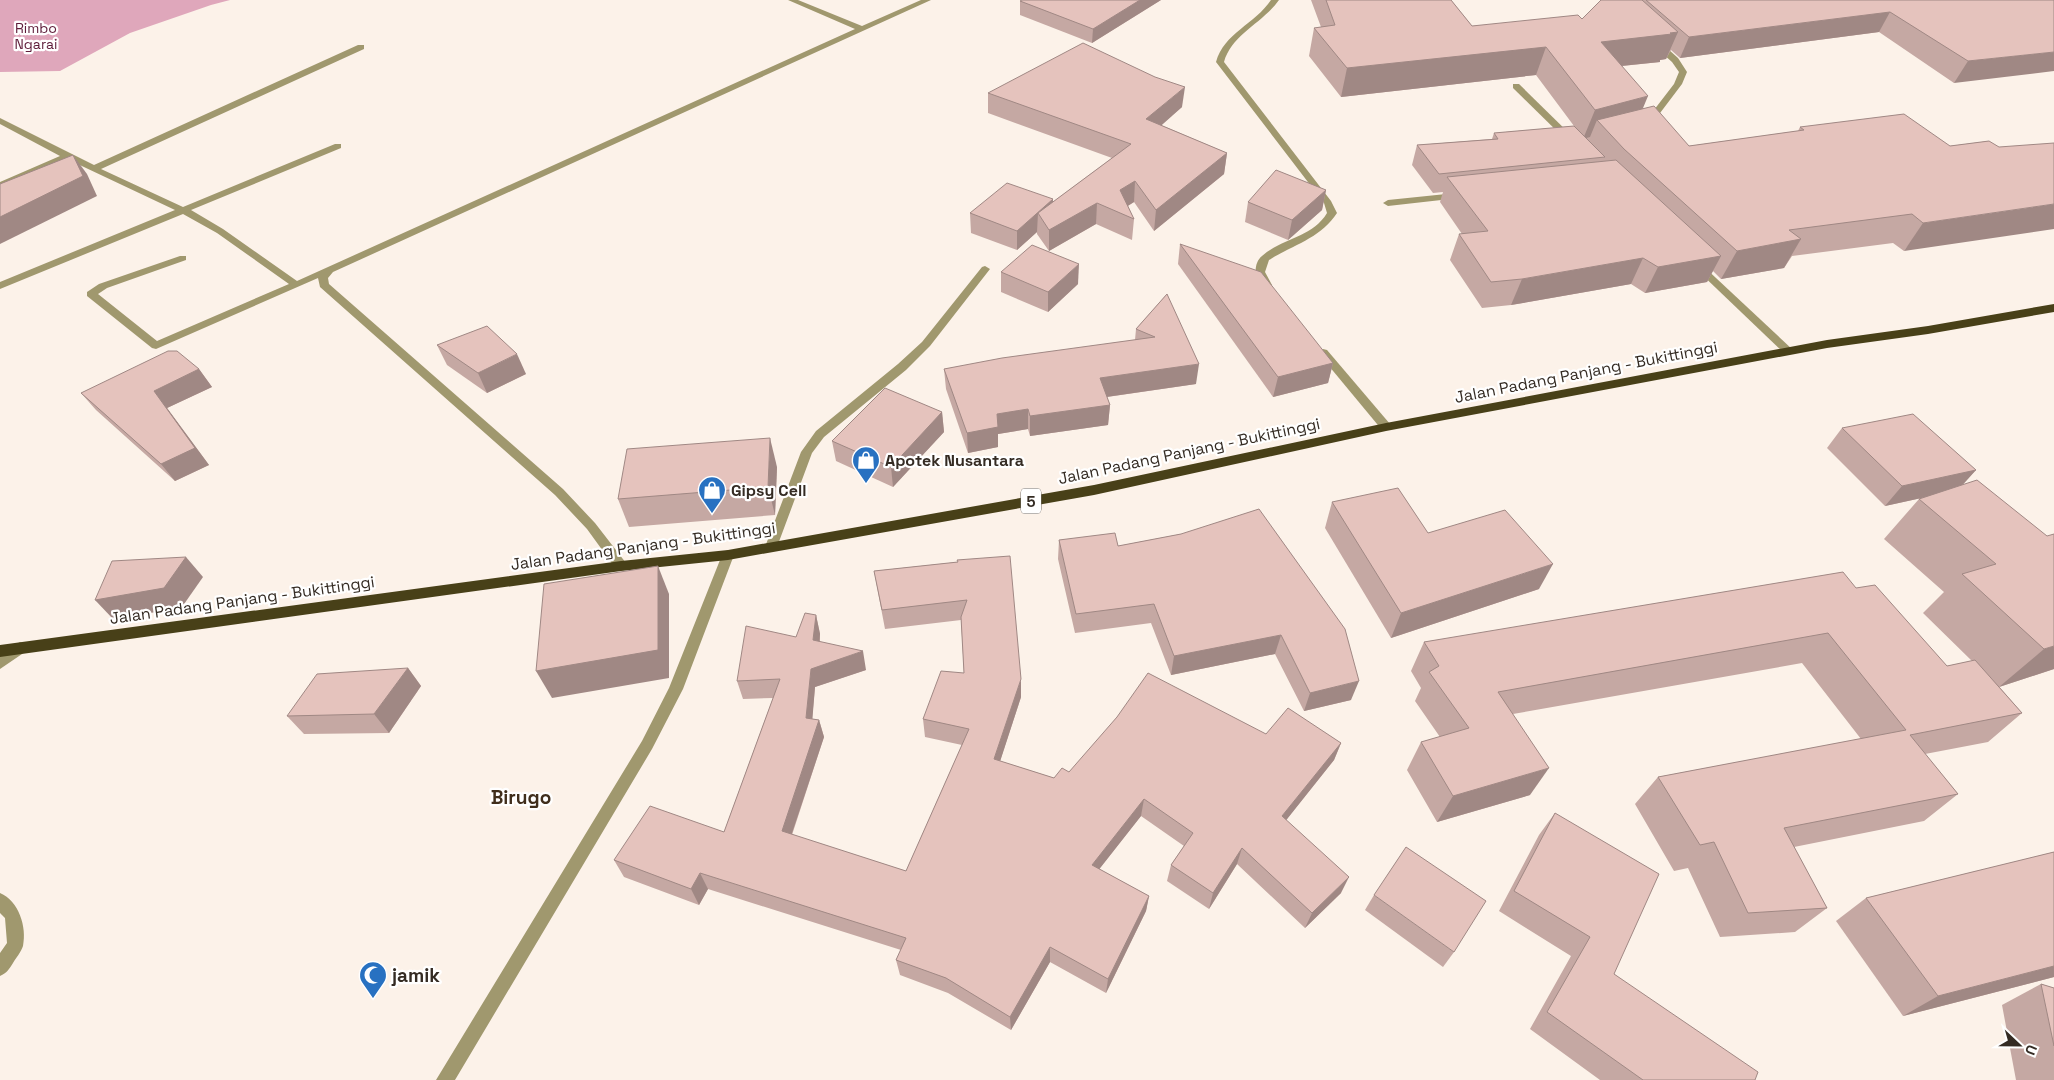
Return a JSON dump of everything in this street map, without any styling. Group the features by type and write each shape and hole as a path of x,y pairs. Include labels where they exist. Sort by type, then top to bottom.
{"highway":[{"name":"Jalan Padang Panjang - Bukittinggi","path":"0,651 621,566 728,555 1094,490 1386,427 1827,344 1928,330 2054,308"}],"street":[{"path":"792,0 863,28"},
{"path":"183,258 103,286 91,294 156,346 927,0"},
{"path":"1275,0 1270,10 1262,18 1229,42 1221,53 1220,62 1328,203 1332,213 1329,221 1318,230 1265,258 1260,266 1260,274 1276,296"},
{"path":"1639,129 1651,120 1678,84 1683,72 1675,60 1648,36"},
{"path":"92,169 361,47"},
{"path":"1516,86 1576,144"},
{"path":"0,121 92,169 185,211 220,231 295,284"},
{"path":"0,286 185,211 338,146"},
{"path":"0,185 67,156"},
{"path":"1388,203 1464,195"},
{"path":"1691,259 1789,352"},
{"path":"771,547 807,452 820,434 902,367 926,344 985,269"},
{"path":"329,270 323,278 324,285 559,492 591,526 621,566"},
{"path":"1318,347 1386,427"},
{"path":"445,1080 647,745 676,689 728,555"},
{"path":"0,663 20,648"},
{"path":"0,901 13,916 15,945 0,968"}],"green space":[{"name":"Rimbo Ngarai","path":"0,0 230,0 130,33 60,71 0,72"}],"building":[{"path":"1140,0 1093,29 1020,1"},
{"path":"1326,0 1451,0 1472,26 1578,15 1582,19 1601,0 1642,0 1678,32 1601,42 1648,96 1595,110 1546,47 1347,68 1314,28 1335,25"},
{"path":"1646,0 2054,0 2054,52 1968,61 1890,12 1689,37"},
{"path":"1083,43 1155,77 1185,87 1146,119 1227,153 1156,210 1135,181 1120,190 1134,219 1097,203 1049,230 1038,213 1131,144 988,93"},
{"path":"1654,106 1689,146 1804,130 1800,127 1904,114 1950,146 1989,141 1999,147 2054,143 2054,204 1923,223 1912,214 1789,230 1801,239 1737,251 1624,149 1597,120"},
{"path":"1574,126 1605,157 1439,174 1417,145 1498,139 1494,133"},
{"path":"73,155 83,176 0,217 0,184"},
{"path":"1616,160 1721,256 1658,267 1643,258 1522,279 1491,282 1459,234 1488,231 1447,177"},
{"path":"1276,170 1326,190 1292,220 1248,202"},
{"path":"1007,183 1053,199 1017,231 970,213"},
{"path":"1180,244 1261,272 1333,363 1278,377"},
{"path":"1032,245 1079,264 1048,292 1001,272"},
{"path":"1167,294 1199,364 1100,378 1110,405 1030,416 1028,409 997,414 998,427 967,433 944,369 1002,358 1155,337 1136,329"},
{"path":"487,326 517,354 478,373 437,345"},
{"path":"168,351 177,351 199,369 154,391 195,448 161,464 81,393"},
{"path":"885,388 942,412 891,467 832,441"},
{"path":"1913,414 1976,470 1902,486 1842,428"},
{"path":"770,438 768,487 618,499 627,449"},
{"path":"1977,480 2047,536 2054,534 2054,646 2044,649 1962,574 1996,564 1919,499"},
{"path":"1398,488 1428,533 1505,510 1553,564 1401,613 1332,502"},
{"path":"1259,509 1345,629 1359,681 1310,693 1281,635 1174,656 1154,604 1076,614 1059,540 1115,533 1118,546 1181,534"},
{"path":"1010,556 1021,679 994,759 1054,778 1062,768 1069,772 1117,717 1148,673 1266,734 1288,708 1341,743 1282,816 1349,877 1312,913 1242,848 1213,893 1171,865 1193,833 1144,799 1092,865 1149,896 1108,979 1050,947 1010,1017 946,978 896,960 906,938 700,873 691,889 614,860 650,806 724,832 780,679 737,681 746,626 796,637 805,613 816,615 813,640 863,651 811,669 806,718 819,720 782,831 906,871 969,729 923,719 941,671 964,673 961,617 967,600 882,610 874,571 958,562 957,560"},
{"path":"186,557 164,588 95,600 112,561"},
{"path":"658,566 658,650 536,671 544,584"},
{"path":"1843,572 1856,588 1875,585 1947,666 1975,660 2022,713 1910,735 1958,794 1784,828 1827,908 1748,913 1714,842 1700,845 1658,777 1906,730 1828,633 1498,692 1549,768 1453,796 1421,742 1469,728 1429,672 1439,666 1424,642"},
{"path":"408,668 374,714 287,716 317,674"},
{"path":"1555,813 1659,874 1614,974 1758,1072 1755,1080 1643,1080 1547,1012 1590,937 1514,891"},
{"path":"1406,847 1486,901 1454,952 1374,895"},
{"path":"2054,852 2054,966 1938,996 1866,898"},
{"path":"2041,984 2054,988 2054,1046"}],"place":[{"name":"Apotek Nusantara","path":"866,484"},
{"name":"Gipsy Cell","path":"712,514"},
{"name":"jamik","path":"373,999"}],"district":[{"name":"Birugo","path":"521,797"}]}
